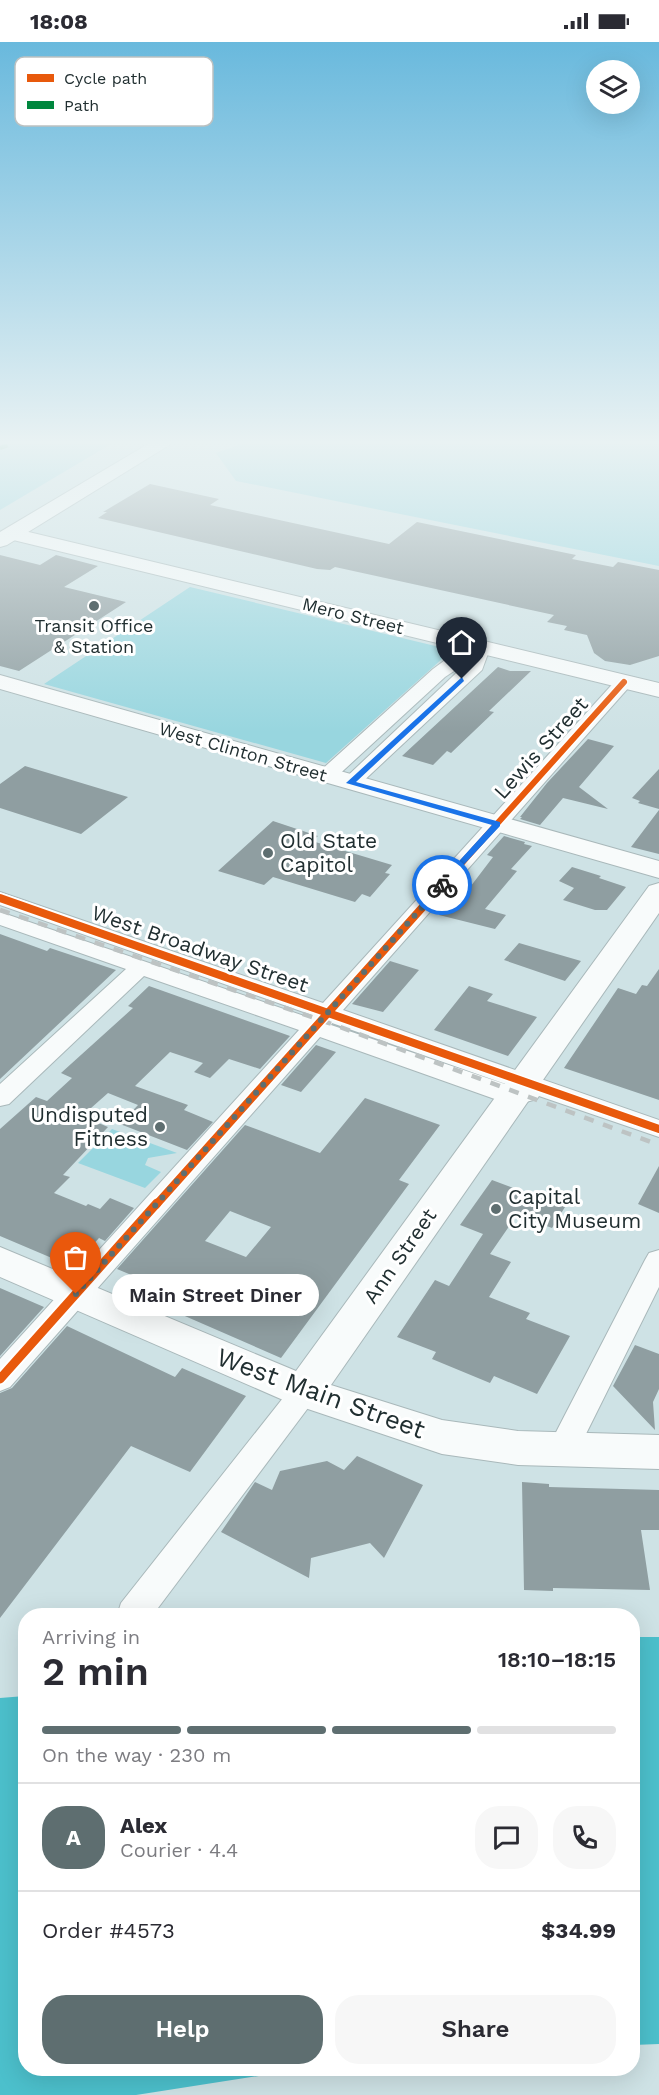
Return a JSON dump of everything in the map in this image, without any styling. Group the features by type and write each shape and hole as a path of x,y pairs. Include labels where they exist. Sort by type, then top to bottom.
{"main road":[{"name":"Mero Street","path":"31,540 659,690"},
{"name":"West Clinton Street","path":"0,682 659,870"},
{"name":"Ann Street","path":"304,1392 527,1089 659,892"},
{"name":"West Main Street","path":"0,1261 304,1392 450,1438 492,1446 659,1452"}],"street":[{"path":"338,779 476,666 483,648"},
{"path":"338,779 439,673 454,662 483,648"},
{"name":"Lewis Street","path":"0,1379 624,682"},
{"name":"West Broadway Street","path":"0,898 322,1020 527,1089 659,1129"},
{"name":"West Broadway Street","path":"0,918 141,967 322,1020"},
{"path":"0,1098 141,967"},
{"path":"564,1449 659,1260"},
{"name":"Ann Street","path":"138,1608 304,1392"}],"shaded area":[{"path":"529,540 659,540 659,566"},
{"path":"190,587 452,650 326,763 44,684"},
{"path":"112,1129 177,1153 148,1158 145,1165 161,1172 145,1188 78,1163"},
{"path":"640,1637 659,1637 659,2044 640,2045"},
{"path":"18,1697 18,2076 258,2076 136,2095 0,2095 0,1698"}],"building":[{"path":"192,540 370,540 389,544 394,540 503,540 576,555 572,559 613,567 618,562 659,570 659,656 630,665 605,661 594,653 587,635 564,630 567,626 547,622 554,615 335,567 330,570"},
{"path":"0,555 40,565 56,555 98,566 64,587 126,602 19,671 0,666"},
{"path":"498,667 510,671 531,671 489,711 494,712 451,753 447,751 433,765 402,756"},
{"path":"588,739 614,746 579,787 608,809 563,798 540,825 520,819 547,783"},
{"path":"25,766 128,797 81,834 0,808 0,784"},
{"path":"659,769 659,809 638,803 640,801 632,798"},
{"path":"659,810 659,854 631,847"},
{"path":"273,821 318,836 312,841 392,865 385,873 390,874 370,897 362,894 355,902 273,877 264,885 218,871"},
{"path":"504,836 532,846 511,869 517,871 485,909 506,915 495,929 439,915 454,897 461,899 493,857 487,855"},
{"path":"572,867 626,887 607,910 595,910 563,900 574,888 559,881"},
{"path":"0,934 47,951 50,948 116,970 0,1079"},
{"path":"519,943 581,961 565,981 504,960"},
{"path":"390,961 419,970 383,1012 352,1004"},
{"path":"659,969 659,1100 564,1068 618,988 636,994 642,985 647,986"},
{"path":"149,986 290,1036 260,1069 229,1059 210,1078 194,1072 203,1063 170,1052 135,1086 188,1105 184,1110 213,1122 187,1150 120,1124 138,1105 108,1093 82,1116 108,1127 63,1175 70,1177 54,1193 100,1209 110,1198 134,1208 105,1241 99,1238 73,1267 0,1236 0,1129 36,1097 47,1101 72,1078 61,1073 133,1008 128,1006"},
{"path":"469,986 493,994 487,1001 537,1017 508,1056 434,1030"},
{"path":"316,1045 336,1052 301,1092 281,1085"},
{"path":"365,1098 440,1125 399,1180 409,1184 281,1358 155,1303 167,1290 117,1269 245,1125 320,1153","holes":["230,1211 271,1227 246,1257 205,1241"]},
{"path":"659,1166 659,1213 638,1204"},
{"path":"492,1180 565,1207 552,1228 517,1215 490,1254 511,1262 489,1297 530,1313 526,1319 570,1336 537,1394 494,1376 490,1383 432,1359 436,1352 397,1337 435,1280 449,1286 483,1234 460,1225"},
{"path":"0,1288 44,1307 0,1356"},
{"path":"67,1326 175,1377 182,1368 246,1396 190,1472 131,1446 0,1618 0,1393 12,1388"},
{"path":"635,1345 659,1354 659,1389 653,1402 655,1430 613,1386"},
{"path":"357,1456 423,1485 384,1558 370,1543 311,1558 309,1578 221,1532 255,1482 272,1490 280,1471 327,1461 344,1470"},
{"path":"522,1482 549,1484 549,1487 659,1490 659,1530 641,1530 650,1590 553,1588 553,1591 524,1590"}],"railway":[{"path":"0,910 329,1023 659,1145"}],"cycle path":[{"path":"0,1379 624,682"},
{"path":"0,898 659,1129"}],"way so far":[{"path":"76,1294 442,885"}],"place":[{"name":"Transit Office & Station","path":"94,606"},
{"name":"Old State Capitol","path":"268,853"},
{"name":"Undisputed Fitness","path":"160,1127"},
{"name":"Capital City Museum","path":"496,1209"},
{"name":"Main Street Diner","path":"76,1294"}],"route":[{"path":"442,885 497,824 350,783 462,679"}]}
